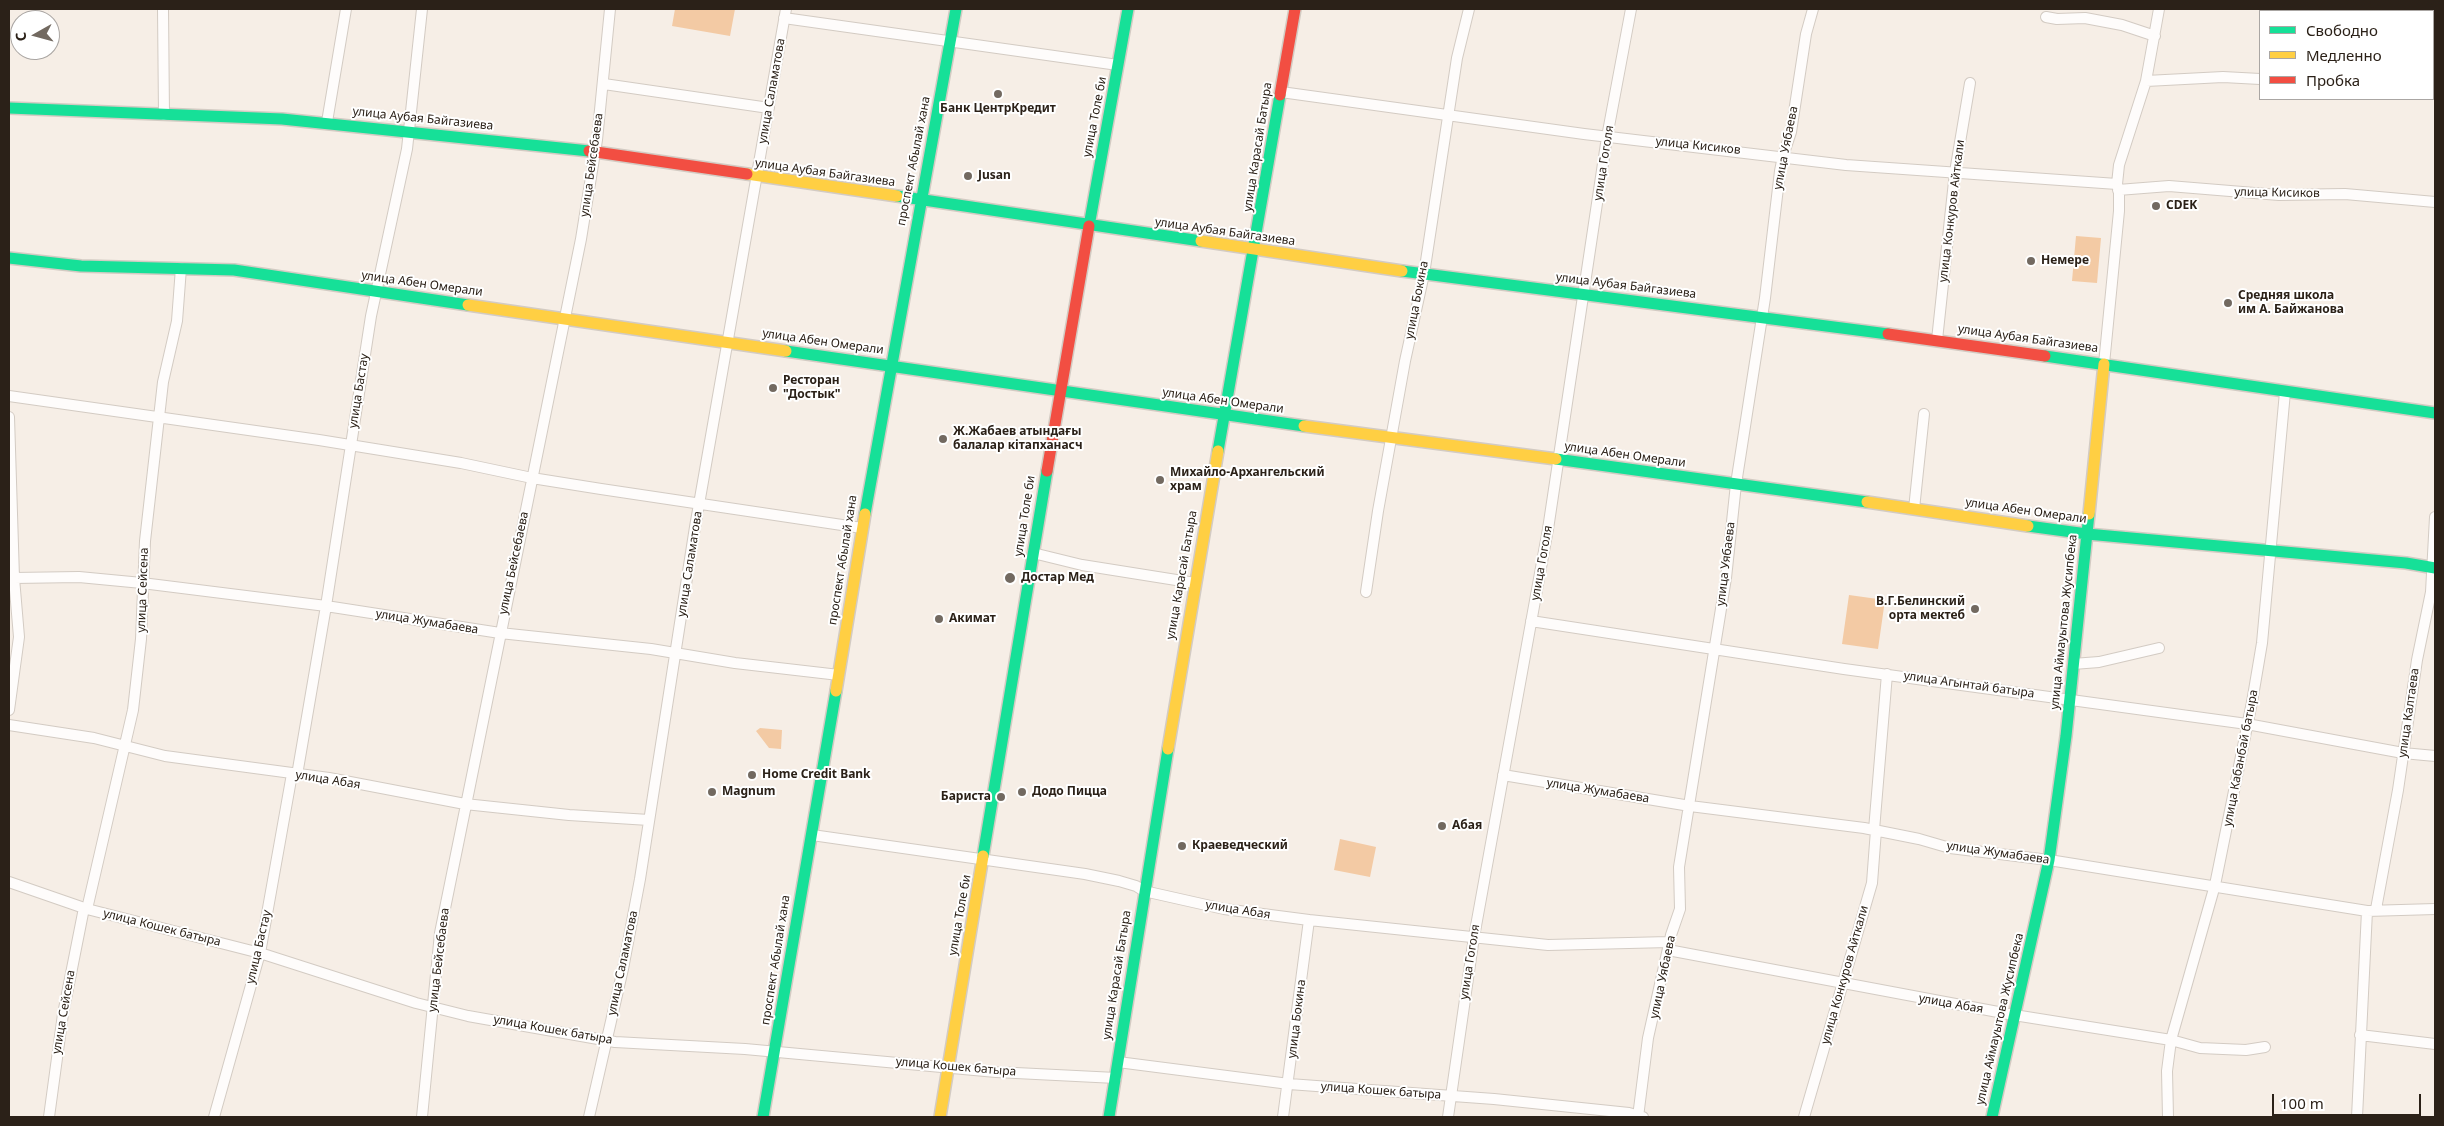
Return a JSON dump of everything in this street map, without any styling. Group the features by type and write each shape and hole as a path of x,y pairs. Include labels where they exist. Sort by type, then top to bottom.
{"main road":[{"name":"проспект Абылай хана","path":"762,1117 776,1052 790,952 812,835 890,365 956,9"},
{"name":"улица Толе би","path":"940,1117 1087,226 1128,9"},
{"name":"улица Карасай Батыра","path":"1109,1117 1195,583 1295,9"},
{"name":"улица Аубая Байгазиева","path":"9,108 327,122 595,152 1254,250 1424,274 1937,340 2435,413"},
{"name":"улица Абен Омерали","path":"9,258 81,266 234,270 890,365 1225,416 1736,484 2087,534 2269,552 2406,562 2434,568"},
{"name":"улица Аймауытова Жусипбека","path":"1992,1117 2049,860 2066,736 2104,364"}],"street":[{"path":"163,9 164,115"},
{"path":"327,122 346,9"},
{"name":"улица Бастау","path":"214,1117 260,953 295,774 326,606 371,316 408,149 422,9"},
{"name":"улица Бейсебаева","path":"422,1117 440,933 581,239 604,84 610,9"},
{"name":"улица Бокина","path":"1366,592 1391,438 1424,274 1457,58 1469,9"},
{"name":"улица Гоголя","path":"1448,1117 1474,937 1548,529 1608,137 1631,9"},
{"name":"улица Уябаева","path":"1640,1117 1643,1068 1668,946 1680,909 1679,867 1726,578 1736,484 1783,156 1791,132 1806,34 1813,9"},
{"name":"улица Аймауытова Жусипбека","path":"2104,364 2114,277 2119,165 2146,81 2159,9"},
{"path":"785,14 950,42 1118,65"},
{"name":"улица Саламатова","path":"589,1117 637,898 699,503 785,14"},
{"path":"2046,17 2057,19 2085,18 2122,25 2155,36"},
{"path":"2146,81 2222,78 2259,79"},
{"name":"улица Конкуров Айткали","path":"1937,340 1956,172 1970,83"},
{"path":"604,84 769,108"},
{"name":"улица Кисиков","path":"1281,92 1608,137 1846,164 2118,187 2169,186 2279,195 2345,194 2435,202"},
{"name":"улица Сейсена","path":"49,1117 63,1014 85,909 133,710 138,668 144,542 163,382 176,321 181,268"},
{"name":"улица Кабанбай батыра","path":"2168,1117 2167,1072 2171,1040 2214,885 2232,808 2262,643 2269,552 2286,392"},
{"path":"9,396 461,462 532,478 862,528"},
{"path":"1914,509 1924,414"},
{"path":"9,417 14,578 19,637 9,710"},
{"name":"улица Калтаева","path":"2357,1117 2360,1035 2372,910 2403,753 2417,660 2431,592 2434,568 2435,517"},
{"path":"1033,553 1082,565 1195,583"},
{"name":"улица Жумабаева","path":"14,578 79,577 142,582 326,606 500,633 676,652 735,663 839,675"},
{"name":"улица Агынтай батыра","path":"1531,622 2247,724 2403,753 2435,756"},
{"path":"2073,664 2099,662 2159,648"},
{"name":"улица Конкуров Айткали","path":"1804,1117 1872,883 1887,674"},
{"name":"улица Абая","path":"9,725 94,738 165,756 329,778 465,804 569,815 649,820"},
{"name":"улица Жумабаева","path":"1503,775 1690,806 1875,830 1950,848 2049,860 2167,880 2214,885 2372,910 2435,909"},
{"name":"улица Абая","path":"812,835 984,858 1085,874 1136,886 1144,891 1224,909 1309,920 1558,945 1668,946 1843,983 2014,1015 2171,1040 2200,1048 2246,1050 2265,1047"},
{"name":"улица Кошек батыра","path":"9,882 85,909 260,953 468,1016 607,1040 776,1052 948,1068 1116,1078"},
{"name":"улица Бокина","path":"1283,1117 1309,920"},
{"path":"2360,1035 2435,1044"},
{"name":"улица Кошек батыра","path":"1118,1062 1288,1084 1629,1112 1640,1117"}],"shaded area":[{"path":"675,9 735,9 730,36 672,26"},
{"path":"2076,236 2101,238 2097,283 2072,281"},
{"path":"1849,595 1885,600 1878,649 1842,644"},
{"path":"760,728 782,730 781,749 769,748 756,731"},
{"path":"1340,839 1376,847 1370,877 1334,870"}],"traffic: fast":[{"path":"865,514 956,9"},
{"path":"1089,226 1128,9"},
{"path":"1218,451 1280,95"},
{"path":"9,108 282,119 589,151"},
{"path":"897,196 1201,241"},
{"path":"9,258 81,266 234,270 468,305"},
{"path":"1402,271 1888,334"},
{"path":"786,351 1304,426"},
{"path":"2045,356 2435,413"},
{"path":"1556,459 1867,502"},
{"path":"983,856 1047,471"},
{"path":"1992,1117 2049,860 2066,736 2089,514"},
{"path":"2028,526 2087,534 2406,563 2435,568"},
{"path":"763,1117 836,691"},
{"path":"1109,1117 1168,749"}],"traffic: slow":[{"path":"747,174 897,196"},
{"path":"1201,241 1402,271"},
{"path":"468,305 786,351"},
{"path":"2089,514 2104,364"},
{"path":"1304,426 1556,459"},
{"path":"1168,749 1218,451"},
{"path":"1867,502 2028,526"},
{"path":"836,691 865,514"},
{"path":"940,1117 983,856"}],"traffic: jam":[{"path":"1280,95 1295,9"},
{"path":"589,151 747,174"},
{"path":"1047,471 1089,226"},
{"path":"1888,334 2045,356"}],"place":[{"name":"Банк ЦентрКредит","path":"998,94"},
{"name":"Jusan","path":"968,176"},
{"name":"CDEK","path":"2156,206"},
{"name":"Немере","path":"2031,261"},
{"name":"Средняя школа им А. Байжанова","path":"2228,303"},
{"name":"Ресторан \"Достык\"","path":"773,388"},
{"name":"Ж.Жабаев атындағы балалар кітапханасч","path":"943,439"},
{"name":"Михайло-Архангельский храм","path":"1160,480"},
{"name":"Достар Мед","path":"1010,578"},
{"name":"В.Г.Белинский орта мектеб","path":"1975,609"},
{"name":"Акимат","path":"939,619"},
{"name":"Home Credit Bank","path":"752,775"},
{"name":"Magnum","path":"712,792"},
{"name":"Додо Пицца","path":"1022,792"},
{"name":"Бариста","path":"1001,797"},
{"name":"Абая","path":"1442,826"},
{"name":"Краеведческий","path":"1182,846"}]}
